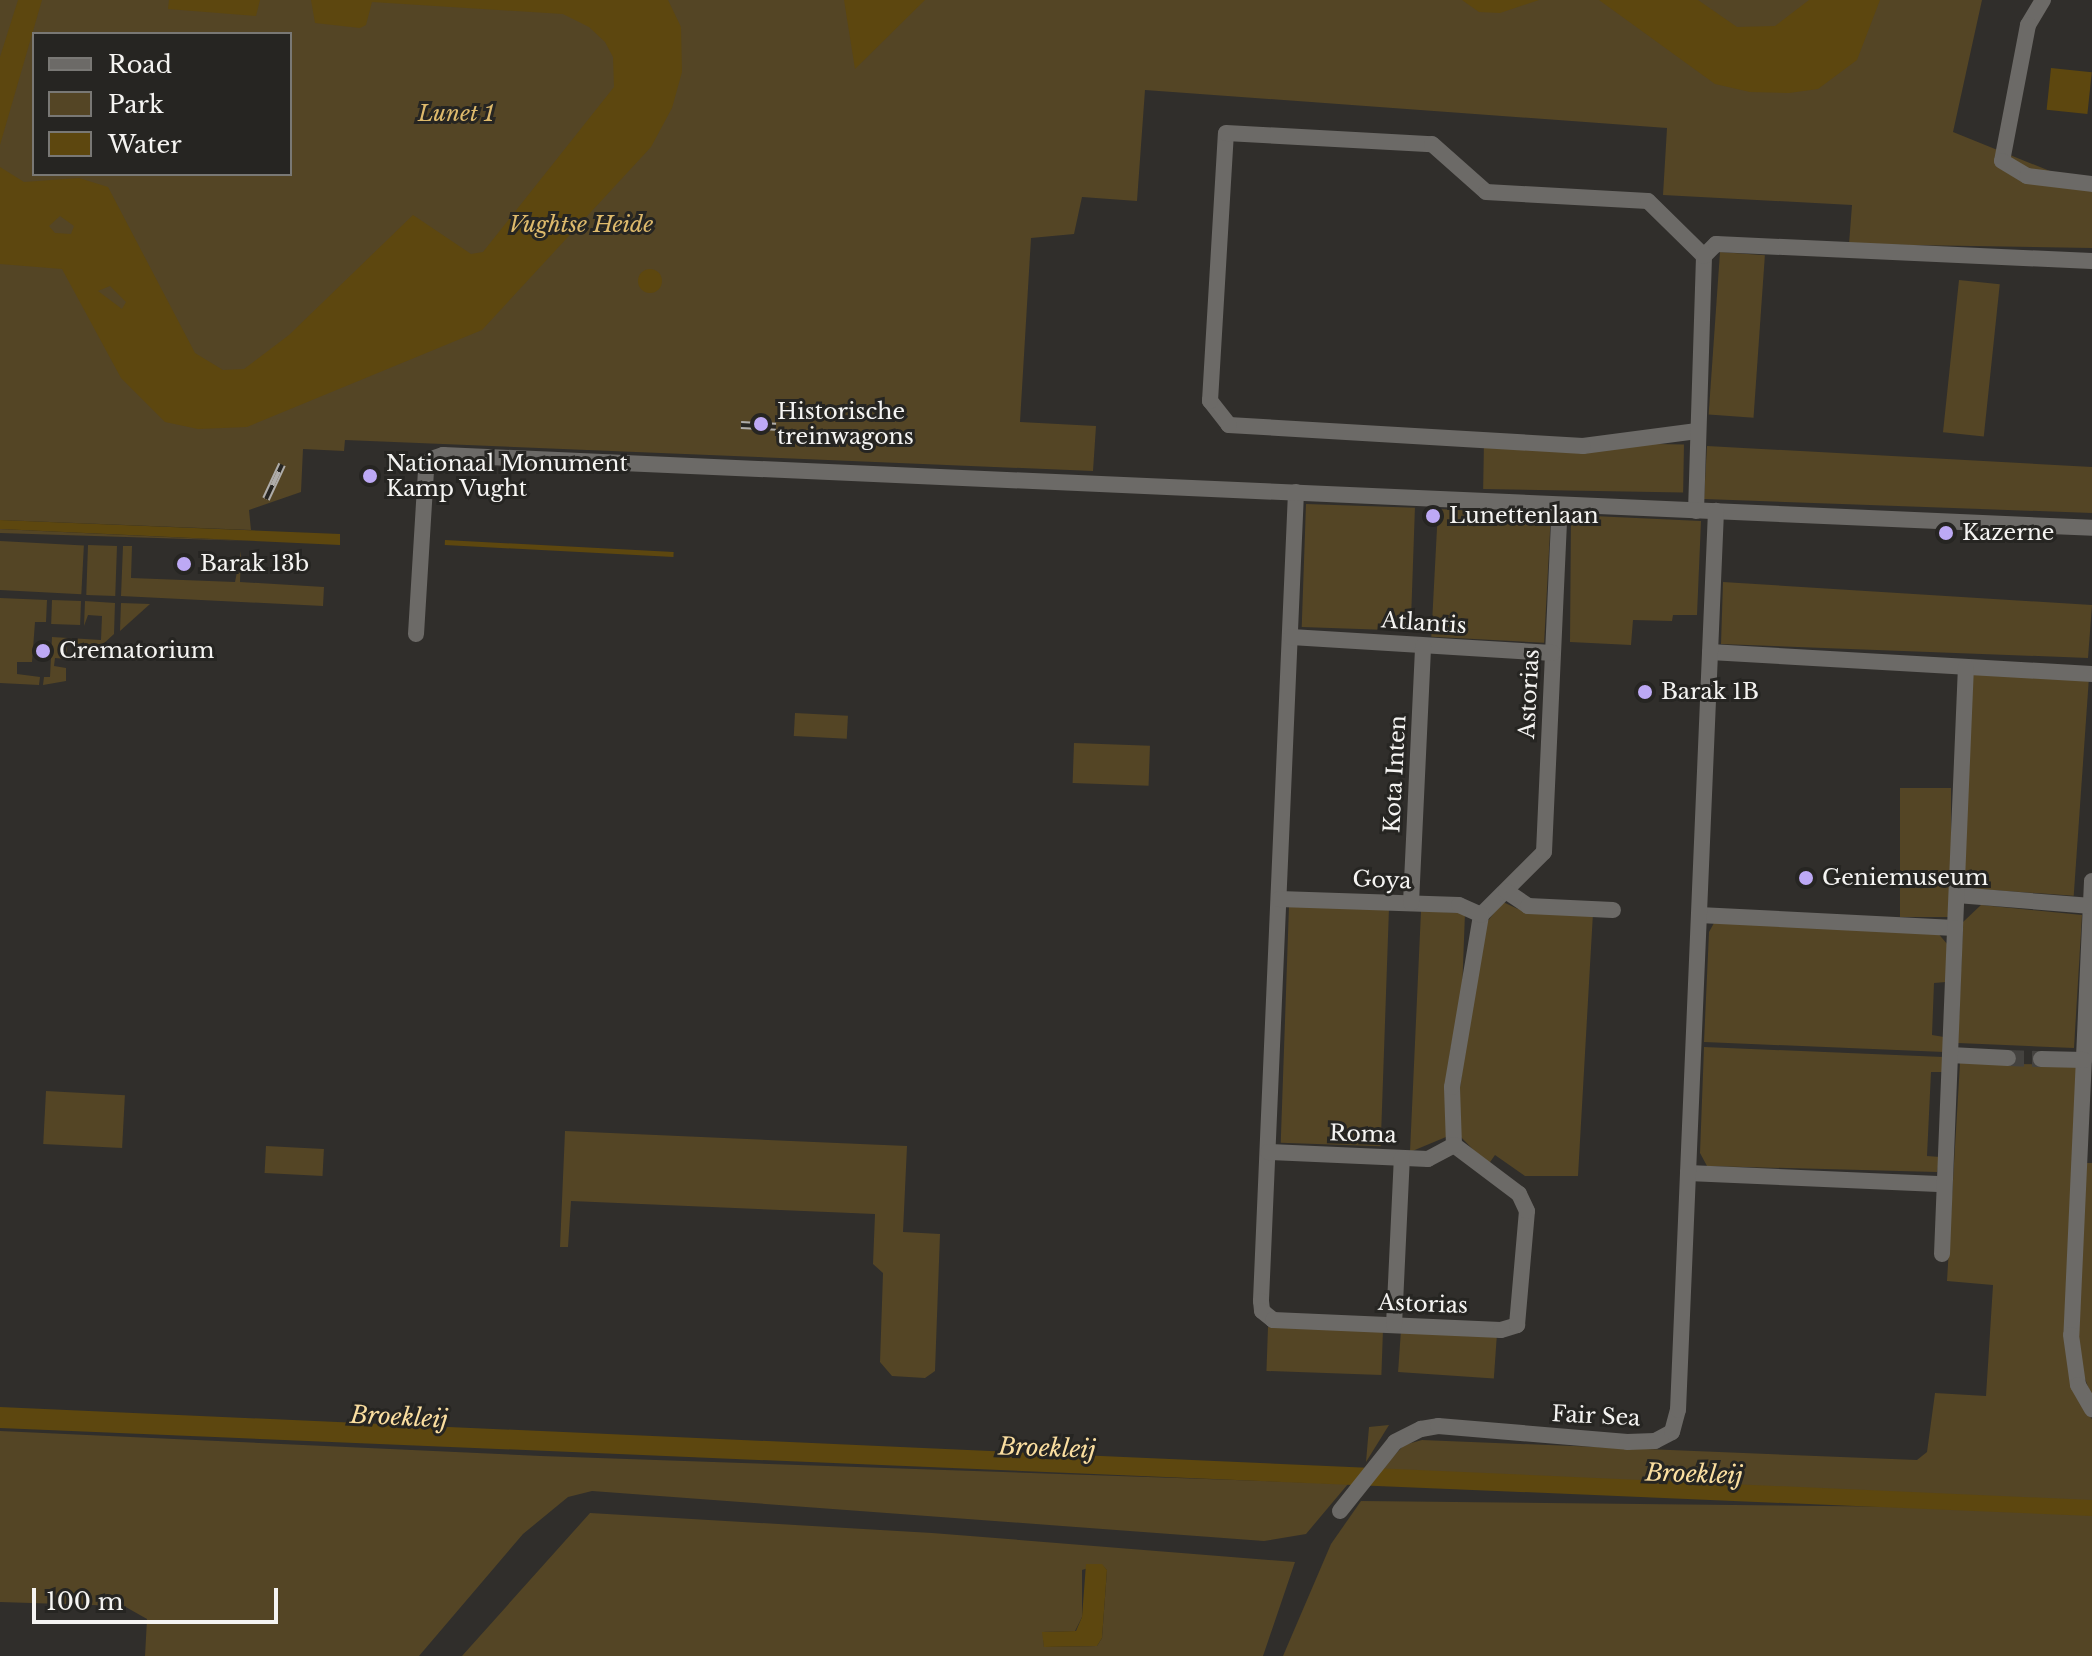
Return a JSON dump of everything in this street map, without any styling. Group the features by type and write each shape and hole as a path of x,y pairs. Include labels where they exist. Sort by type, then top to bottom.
{"street":[{"path":"2043,0 2028,25 2002,161 2027,176 2092,184"},
{"path":"1697,431 1583,446 1229,425 1210,401 1226,133 1432,144 1486,192 1648,201 1704,256"},
{"path":"1696,511 1704,256 1716,244 2092,261"},
{"path":"416,634 426,471 431,459 443,455 2092,528"},
{"name":"Astorias","path":"1296,492 1262,1311 1273,1320 1501,1330 1517,1325 1523,1201 1454,1145"},
{"name":"Astorias","path":"1481,915 1544,852 1560,505"},
{"path":"1716,511 1688,1173 1944,1184"},
{"name":"Atlantis","path":"1291,637 1553,653"},
{"name":"Kota Inten","path":"1411,903 1423,646"},
{"path":"1710,652 2092,674"},
{"path":"1942,1254 1966,667"},
{"path":"2092,881 2071,1335 2078,1385 2092,1409"},
{"path":"1506,891 1528,906 1613,910"},
{"path":"1957,895 2091,906"},
{"name":"Goya","path":"1279,899 1459,905 1481,915"},
{"path":"1454,1145 1452,1087 1481,915"},
{"path":"1699,915 1955,928"},
{"path":"1950,1055 2008,1058"},
{"path":"2041,1059 2084,1060"},
{"name":"Roma","path":"1268,1152 1428,1159 1454,1145"},
{"path":"1394,1325 1402,1158"},
{"name":"Fair Sea","path":"1340,1511 1382,1457 1406,1435 1438,1426 1627,1442 1655,1441 1672,1432 1678,1410 1688,1173"}],"green space":[{"path":"0,0 1982,0 1953,132 2092,188 2092,248 1849,244 1852,205 1663,195 1667,128 1145,90 1137,201 1082,197 1074,234 1031,238 1020,422 1096,426 1093,471 345,440 344,451 303,449 301,492 249,510 251,530 0,520"},
{"path":"1720,252 1765,255 1754,418 1709,415"},
{"path":"1959,280 2000,284 1984,436 1943,432"},
{"path":"1484,441 1684,444 1683,492 1483,489"},
{"path":"1707,446 2092,467 2092,513 1704,499"},
{"path":"1306,504 1415,508 1411,631 1302,627"},
{"path":"1438,509 1551,515 1544,643 1431,637"},
{"path":"1571,515 1701,521 1697,615 1673,615 1672,621 1633,620 1631,645 1570,642"},
{"path":"0,529 251,541 0,533"},
{"path":"0,541 84,545 81,594 0,590"},
{"path":"88,545 117,546 115,596 86,595"},
{"path":"123,546 132,546 131,578 235,582 241,551 240,582 324,587 323,606 121,596"},
{"path":"1723,582 2092,605 2088,658 1721,644"},
{"path":"0,598 47,600 46,622 35,622 32,662 17,662 17,674 40,677 39,685 0,683"},
{"path":"52,600 81,601 80,625 51,624"},
{"path":"85,601 115,603 114,634 102,645 67,644 67,659 55,658 54,666 66,668 66,681 43,685 44,677 50,677 52,637 101,640 102,616 88,615 84,626"},
{"path":"121,603 150,604 120,631"},
{"path":"1971,673 2089,681 2074,896 1956,887"},
{"path":"795,713 848,716 847,739 794,736"},
{"path":"1074,743 1150,746 1149,786 1073,783"},
{"path":"1900,788 1951,788 1951,917 1900,917"},
{"path":"1503,902 1518,909 1593,913 1578,1176 1525,1176 1495,1155 1488,1165 1458,1134 1456,1116 1482,928"},
{"path":"1981,905 2082,915 2074,1048 1958,1043 1963,922"},
{"path":"1289,906 1389,909 1381,1146 1281,1143"},
{"path":"1421,911 1465,913 1462,992 1450,1052 1446,1137 1410,1152"},
{"path":"1714,923 1936,931 1948,945 1946,982 1934,983 1932,1035 1944,1037 1944,1052 1704,1042 1709,932"},
{"path":"1704,1047 1943,1057 1943,1072 1931,1072 1927,1156 1940,1157 1937,1172 1707,1166 1700,1153"},
{"path":"1960,1063 2078,1065 2067,1316 2085,1411 2092,1419 2092,1507 1376,1475 1404,1445 1422,1440 1917,1460 1927,1452 1935,1393 1986,1396 1993,1285 1947,1281"},
{"path":"46,1091 125,1095 122,1148 43,1144"},
{"path":"565,1131 907,1146 903,1232 940,1234 935,1371 925,1378 892,1376 880,1362 883,1273 873,1264 875,1214 571,1201 568,1247 560,1247"},
{"path":"266,1146 324,1149 323,1176 265,1173"},
{"path":"2085,1163 2092,1163 2092,1397 2077,1358"},
{"path":"1268,1327 1383,1331 1381,1375 1266,1371"},
{"path":"1401,1330 1497,1337 1494,1379 1398,1372"},
{"path":"1389,1425 1366,1462 1369,1427"},
{"path":"0,1431 541,1456 1348,1484 1306,1534 1264,1541 592,1491 568,1497 523,1534 419,1656 145,1656 147,1619 124,1606 0,1602"},
{"path":"1361,1501 2092,1509 2092,1656 1283,1656 1331,1544"},
{"path":"590,1513 932,1533 1295,1562 1263,1656 462,1656","holes":["1101,1564 1107,1570 1102,1638 1097,1646 1044,1647 1043,1632 1075,1631 1082,1617 1082,1570"]}],"water":[{"path":"18,0 42,0 0,145 0,57"},
{"path":"169,0 260,0 256,16 168,9"},
{"path":"311,0 668,0 681,27 682,72 672,108 651,147 482,330 247,427 198,429 165,422 121,378 62,269 0,264 0,167 24,182 79,178 108,187 195,353 223,370 244,369 289,335 413,215 471,254 483,252 614,87 613,57 605,42 589,27 563,14 372,2 366,25 360,28 315,23","holes":["60,216 74,226 71,234 55,233 49,226","110,286 126,302 122,309 98,291"]},
{"path":"844,0 925,0 855,69"},
{"path":"1462,0 1539,0 1500,13 1479,12"},
{"path":"1599,0 1698,0 1737,27 1775,26 1809,0 1880,0 1857,60 1818,89 1789,93 1750,92 1715,84"},
{"path":"2051,68 2092,72 2087,114 2047,110"},
{"path":"650,269 661,276 662,281 655,292 650,293 639,286 638,281 645,270"},
{"path":"0,520 340,534 340,545 0,529"},
{"path":"445,540 674,552 673,557 445,545"},
{"path":"0,1407 2092,1500 2092,1516 0,1428"},
{"path":"1086,1564 1102,1564 1107,1570 1102,1638 1097,1646 1044,1647 1042,1632 1076,1631 1082,1617"}],"tunnel":[{"path":"2008,1058 2041,1059"}],"railway":[{"path":"741,425 776,427"},
{"path":"266,499 282,465"}],"place":[{"name":"Historische treinwagons","path":"761,424"},
{"name":"Nationaal Monument Kamp Vught","path":"370,476"},
{"name":"Lunettenlaan","path":"1433,516"},
{"name":"Kazerne","path":"1946,533"},
{"name":"Barak 13b","path":"184,564"},
{"name":"Crematorium","path":"43,651"},
{"name":"Barak 1B","path":"1645,692"},
{"name":"Geniemuseum","path":"1806,878"}],"park label":[{"name":"Lunet 1","path":"456,114"},
{"name":"Vughtse Heide","path":"581,225"}],"water label":[{"name":"Broekleij","path":"399,1417"},
{"name":"Broekleij","path":"1047,1448"},
{"name":"Broekleij","path":"1694,1474"}]}
